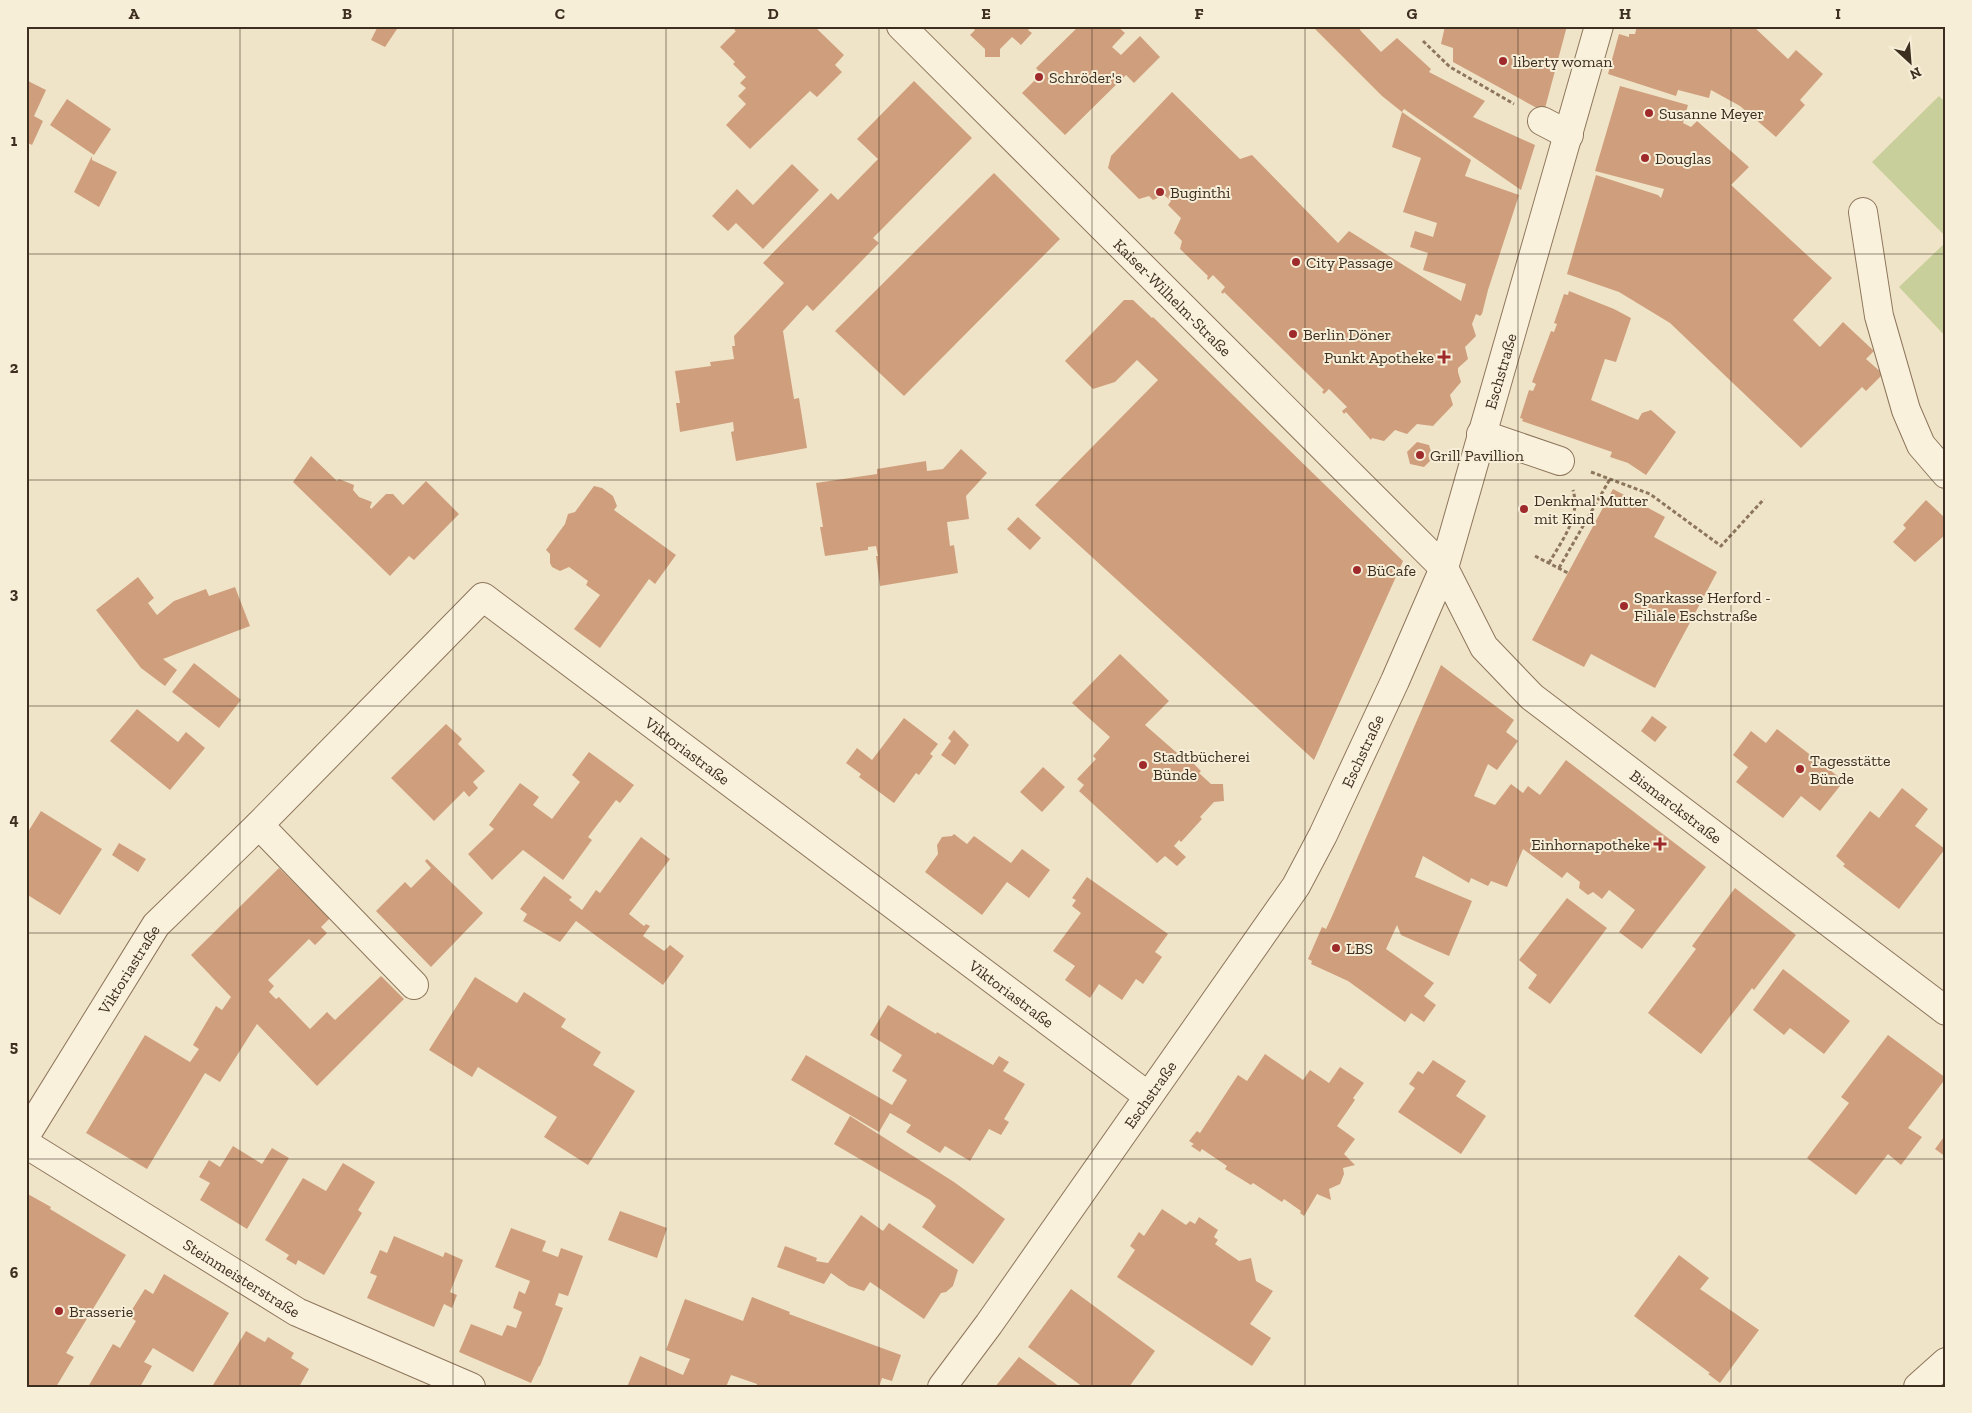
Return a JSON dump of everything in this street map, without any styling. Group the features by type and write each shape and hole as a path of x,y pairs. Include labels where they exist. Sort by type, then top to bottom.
{"street":[{"name":"Kaiser-Wilhelm-Straße","path":"901,26 1444,568"},
{"name":"Eschstraße","path":"942,1387 995,1316 1296,886 1324,835 1444,568 1599,26"},
{"path":"1542,121 1569,135"},
{"path":"1863,212 1879,316 1906,410 1921,445 1946,474"},
{"path":"1481,434 1560,461"},
{"name":"Bismarckstraße","path":"1444,568 1484,647 1532,696 1946,1011"},
{"name":"Viktoriastraße","path":"26,1135 156,925 259,825 483,597 1148,1096"},
{"path":"259,825 414,985"},
{"name":"Steinmeisterstraße","path":"26,1144 297,1312 471,1387"},
{"path":"1918,1387 1946,1362"}],"path":[{"path":"1423,41 1450,68 1542,121"},
{"path":"1560,461 1650,494 1721,546 1764,499"},
{"path":"1549,563 1571,524 1576,503 1560,461"},
{"path":"1559,568 1610,479"},
{"path":"1535,556 1568,573"}],"green space":[{"path":"1939,96 1946,103 1946,237 1872,162"},
{"path":"1946,242 1946,337 1899,287"}],"building":[{"path":"378,26 399,26 385,47 371,40"},
{"path":"738,26 814,26 844,55 835,65 842,72 817,97 810,91 750,149 726,125 746,104 738,96 746,88 740,83 746,77 733,64 735,62 720,47 736,31 734,30"},
{"path":"971,26 1032,26 1028,30 1032,33 1021,45 1012,37 1000,49 1000,57 985,57 985,49 970,35 975,30"},
{"path":"1079,26 1117,26 1125,33 1112,47 1121,55 1140,36 1160,57 1134,83 1126,75 1065,135 1022,93 1041,74 1036,68"},
{"path":"1312,26 1361,26 1360,30 1381,52 1397,38 1431,69 1429,72 1485,101 1473,117 1535,145 1521,190 1404,109 1402,112 1382,96"},
{"path":"1445,26 1473,28 1474,26 1567,26 1544,112 1453,62 1453,48 1441,44"},
{"path":"1637,26 1753,26 1788,59 1796,50 1823,74 1800,100 1805,105 1776,137 1740,106 1711,90 1709,98 1678,90 1676,96 1608,74 1619,34 1629,37 1629,34 1635,34"},
{"path":"26,80 46,90 34,116 43,121 32,145 26,142"},
{"path":"914,81 972,138 873,238 879,243 813,311 807,305 783,331 794,399 799,398 807,448 736,461 731,432 734,431 733,422 680,432 676,403 680,403 675,371 711,366 710,362 734,359 732,346 735,346 734,336 784,283 763,263 831,193 838,200 878,159 857,139"},
{"path":"1620,86 1688,105 1683,123 1691,127 1697,121 1749,167 1731,185 1832,278 1793,320 1820,347 1843,322 1874,351 1866,359 1883,374 1866,391 1862,387 1801,448 1670,323 1619,292 1567,274 1596,175 1658,195 1661,198 1664,189 1595,171"},
{"name":"City Passage","path":"1172,92 1240,159 1252,155 1338,243 1349,231 1461,301 1466,284 1423,270 1428,253 1410,247 1415,231 1433,237 1437,223 1403,212 1421,158 1392,147 1402,112 1471,160 1465,176 1519,195 1482,314 1480,316 1476,314 1472,324 1476,336 1465,347 1468,359 1458,368 1461,382 1450,395 1453,405 1433,426 1417,424 1407,434 1395,430 1384,441 1372,438 1371,440 1346,412 1344,414 1342,411 1347,407 1329,389 1324,394 1322,392 1324,390 1224,292 1223,294 1221,292 1225,287 1213,275 1208,280 1208,276 1180,249 1182,241 1174,233 1181,218 1168,205 1171,201 1164,195 1153,200 1149,196 1139,199 1108,168 1111,156"},
{"path":"67,99 111,129 94,155 50,125"},
{"path":"92,156 92,160 117,172 99,207 74,192"},
{"path":"792,164 819,190 763,249 736,223 728,231 712,216 737,189 753,205"},
{"path":"994,173 1060,239 904,396 835,331"},
{"path":"1569,291 1631,318 1616,362 1605,359 1591,400 1638,420 1642,413 1651,410 1676,432 1646,475 1628,463 1610,457 1612,452 1522,421 1523,419 1520,418 1529,390 1533,391 1536,384 1532,382 1551,331 1554,332 1557,324 1554,323 1564,294 1568,295"},
{"path":"1124,300 1133,300 1153,317 1403,561 1314,760 1035,505 1158,380 1137,360 1115,382 1093,389 1065,361"},
{"name":"Grill Pavillion","path":"1417,442 1429,445 1433,458 1424,467 1410,464 1407,452"},
{"path":"961,449 987,473 966,496 969,519 947,522 950,546 954,545 958,573 880,586 876,546 868,547 868,550 825,556 820,527 823,527 816,483 877,474 877,469 926,461 927,471 943,469"},
{"path":"311,456 337,481 339,479 354,485 353,490 359,497 372,502 371,509 386,494 393,494 403,505 426,481 459,514 414,560 409,556 390,576 293,482"},
{"path":"594,486 602,488 613,496 617,506 614,510 676,555 655,584 649,579 600,648 574,629 600,595 586,585 588,581 569,567 560,571 552,567 550,554 546,550 565,524 568,514 575,512"},
{"name":"Sparkasse Herford - Filiale Eschstraße","path":"1613,489 1665,517 1654,537 1717,572 1655,688 1591,654 1584,667 1532,640"},
{"path":"1926,500 1946,519 1946,534 1915,562 1893,542 1906,528 1903,525"},
{"path":"1018,517 1041,538 1030,550 1007,529"},
{"path":"138,577 154,598 148,603 157,615 174,601 206,589 209,596 235,587 250,626 163,659 177,670 165,686 141,668 96,610"},
{"name":"Stadtbücherei Bünde","path":"1120,654 1169,701 1145,725 1184,759 1186,756 1201,771 1199,773 1211,784 1223,784 1224,801 1214,802 1200,817 1202,819 1181,842 1179,840 1174,846 1186,857 1177,866 1165,856 1157,863 1079,791 1084,785 1077,779 1096,759 1093,756 1110,737 1072,703"},
{"path":"194,663 241,700 219,728 172,692"},
{"path":"1441,665 1514,720 1506,732 1518,741 1497,770 1488,764 1474,796 1495,805 1511,784 1523,793 1528,786 1540,795 1566,760 1706,867 1642,949 1619,932 1635,910 1609,890 1602,899 1593,892 1588,895 1579,888 1580,882 1567,872 1562,878 1523,849 1507,887 1491,881 1488,886 1471,878 1469,883 1423,856 1415,877 1472,901 1449,956 1401,935 1397,925 1386,949 1434,983 1424,996 1436,1005 1424,1022 1411,1013 1405,1022 1348,981 1311,964 1312,961 1308,959 1322,927 1326,929 1333,914"},
{"path":"137,709 178,742 186,732 205,748 170,790 110,741"},
{"path":"1652,716 1667,727 1655,742 1641,731"},
{"path":"904,718 938,744 930,754 933,756 919,775 916,773 894,803 859,777 861,774 846,763 857,748 872,760"},
{"path":"446,724 462,739 458,744 485,771 473,782 478,788 469,797 464,791 434,821 391,778"},
{"path":"1777,729 1844,781 1820,811 1801,796 1783,818 1736,782 1748,767 1733,755 1751,731 1766,743"},
{"path":"954,730 969,745 955,765 941,755 951,741 948,738"},
{"path":"589,752 634,785 620,803 616,800 588,837 592,840 563,880 523,850 492,880 468,854 494,829 489,825 520,783 539,797 533,805 552,819 580,782 572,775"},
{"path":"1043,767 1065,787 1042,812 1020,792"},
{"path":"1902,788 1928,809 1915,826 1945,849 1899,909 1843,866 1845,864 1836,856 1870,811 1879,818"},
{"path":"41,811 102,849 60,915 26,894 26,835"},
{"path":"954,834 967,844 974,836 1011,863 1022,849 1050,870 1029,898 1007,882 982,915 925,872 938,854 937,845 942,837"},
{"path":"641,837 670,859 629,914 644,926 646,924 650,926 643,936 664,951 670,945 684,956 663,985 576,921 560,942 523,921 527,914 520,909 544,876 572,897 569,900 582,910 596,890 600,893"},
{"path":"119,843 146,859 138,872 112,855"},
{"path":"427,859 483,913 431,967 376,911 405,882 411,888 431,868 425,861"},
{"path":"279,868 330,918 321,927 327,933 315,945 309,939 268,980 274,986 269,992 276,999 279,997 310,1029 327,1012 335,1020 381,976 404,999 317,1086 257,1024 220,1082 205,1073 147,1169 86,1133 145,1035 190,1062 199,1049 193,1045 216,1006 222,1010 231,997 191,955"},
{"path":"1087,877 1168,934 1155,952 1162,957 1143,984 1136,979 1122,1000 1099,984 1090,998 1065,980 1075,966 1053,951 1081,913 1072,906 1076,900 1072,898"},
{"path":"1735,888 1796,935 1701,1054 1648,1013 1696,949 1692,946"},
{"path":"1567,898 1607,928 1550,1004 1528,988 1537,975 1519,960"},
{"path":"1783,969 1850,1021 1824,1054 1790,1028 1784,1035 1753,1010"},
{"path":"475,977 517,1003 524,992 566,1019 561,1027 601,1052 593,1065 635,1091 588,1165 544,1137 557,1117 478,1067 472,1077 429,1050"},
{"path":"888,1005 993,1065 999,1056 1009,1062 1003,1071 1025,1084 1004,1119 1009,1122 1001,1135 989,1129 970,1161 945,1146 940,1153 906,1132 911,1125 890,1113 879,1132 791,1080 806,1055 892,1105 907,1080 892,1071 902,1055 870,1035"},
{"path":"1888,1035 1946,1078 1908,1128 1922,1137 1901,1165 1888,1154 1856,1195 1807,1158 1849,1103 1841,1097"},
{"path":"1265,1054 1303,1080 1310,1070 1329,1083 1340,1067 1364,1083 1337,1126 1355,1139 1344,1154 1355,1165 1343,1168 1344,1174 1340,1184 1329,1189 1331,1200 1317,1194 1304,1216 1300,1213 1301,1211 1284,1199 1282,1202 1253,1183 1251,1185 1225,1169 1227,1166 1202,1149 1200,1152 1191,1146 1194,1144 1189,1141 1197,1131 1200,1133 1238,1075 1247,1081"},
{"path":"1433,1060 1466,1081 1456,1096 1486,1116 1461,1154 1398,1112 1415,1088 1409,1084 1418,1071 1423,1074"},
{"path":"850,1116 954,1182 1005,1219 973,1264 922,1227 936,1206 930,1200 834,1144"},
{"path":"1946,1134 1946,1157 1935,1149"},
{"path":"233,1146 262,1164 272,1148 289,1158 247,1229 200,1200 210,1183 199,1177 209,1160 220,1167"},
{"path":"343,1163 375,1182 358,1210 362,1213 324,1275 298,1260 296,1265 286,1259 289,1255 265,1240 303,1178 326,1191"},
{"name":"Brasserie","path":"26,1193 126,1255 66,1353 74,1357 56,1387 26,1387"},
{"path":"1162,1209 1186,1225 1190,1221 1195,1224 1199,1217 1218,1230 1214,1237 1218,1240 1215,1244 1239,1261 1251,1258 1256,1281 1273,1291 1250,1324 1271,1338 1252,1366 1117,1277 1135,1250 1130,1246 1139,1232 1144,1236"},
{"path":"620,1211 667,1228 657,1258 608,1240"},
{"path":"861,1215 883,1231 889,1223 958,1270 953,1286 946,1292 941,1293 924,1319 870,1282 864,1291 849,1286 831,1273 824,1284 777,1267 785,1246 817,1258 816,1261 828,1263"},
{"path":"511,1228 546,1241 542,1251 558,1257 561,1248 583,1256 568,1296 559,1293 555,1305 563,1308 540,1366 531,1383 459,1352 471,1324 502,1336 507,1325 516,1328 522,1312 513,1308 519,1291 525,1294 530,1281 495,1267"},
{"path":"394,1236 443,1257 445,1252 463,1260 450,1292 457,1295 452,1308 444,1304 434,1327 367,1298 377,1276 370,1273 380,1250 387,1253"},
{"path":"1679,1255 1709,1278 1700,1289 1759,1330 1720,1383 1708,1374 1710,1373 1634,1316"},
{"path":"164,1274 229,1313 193,1372 153,1348 144,1362 152,1366 140,1387 88,1387 113,1344 120,1348 136,1321 128,1316 145,1289 153,1294"},
{"path":"1071,1289 1155,1351 1129,1387 1083,1387 1028,1347"},
{"path":"752,1297 790,1312 789,1314 901,1355 892,1381 882,1378 879,1387 757,1387 757,1384 731,1375 726,1387 627,1387 640,1356 683,1375 690,1359 666,1350 685,1299 743,1321"},
{"path":"246,1331 265,1342 268,1337 294,1353 291,1358 309,1369 299,1387 215,1387 213,1385"},
{"path":"1019,1357 1060,1387 995,1387"}],"place":[{"name":"liberty woman","path":"1503,61"},
{"name":"Schröder's","path":"1039,77"},
{"name":"Susanne Meyer","path":"1649,113"},
{"name":"Douglas","path":"1645,158"},
{"name":"Buginthi","path":"1160,192"},
{"name":"City Passage","path":"1296,262"},
{"name":"Berlin Döner","path":"1293,334"},
{"name":"Punkt Apotheke","path":"1444,357"},
{"name":"Grill Pavillion","path":"1420,455"},
{"name":"Denkmal Mutter mit Kind","path":"1524,509"},
{"name":"BüCafe","path":"1357,570"},
{"name":"Sparkasse Herford - Filiale Eschstraße","path":"1624,606"},
{"name":"Stadtbücherei Bünde","path":"1143,765"},
{"name":"Tagesstätte Bünde","path":"1800,769"},
{"name":"Einhornapotheke","path":"1660,844"},
{"name":"LBS","path":"1336,948"},
{"name":"Brasserie","path":"59,1311"}]}
